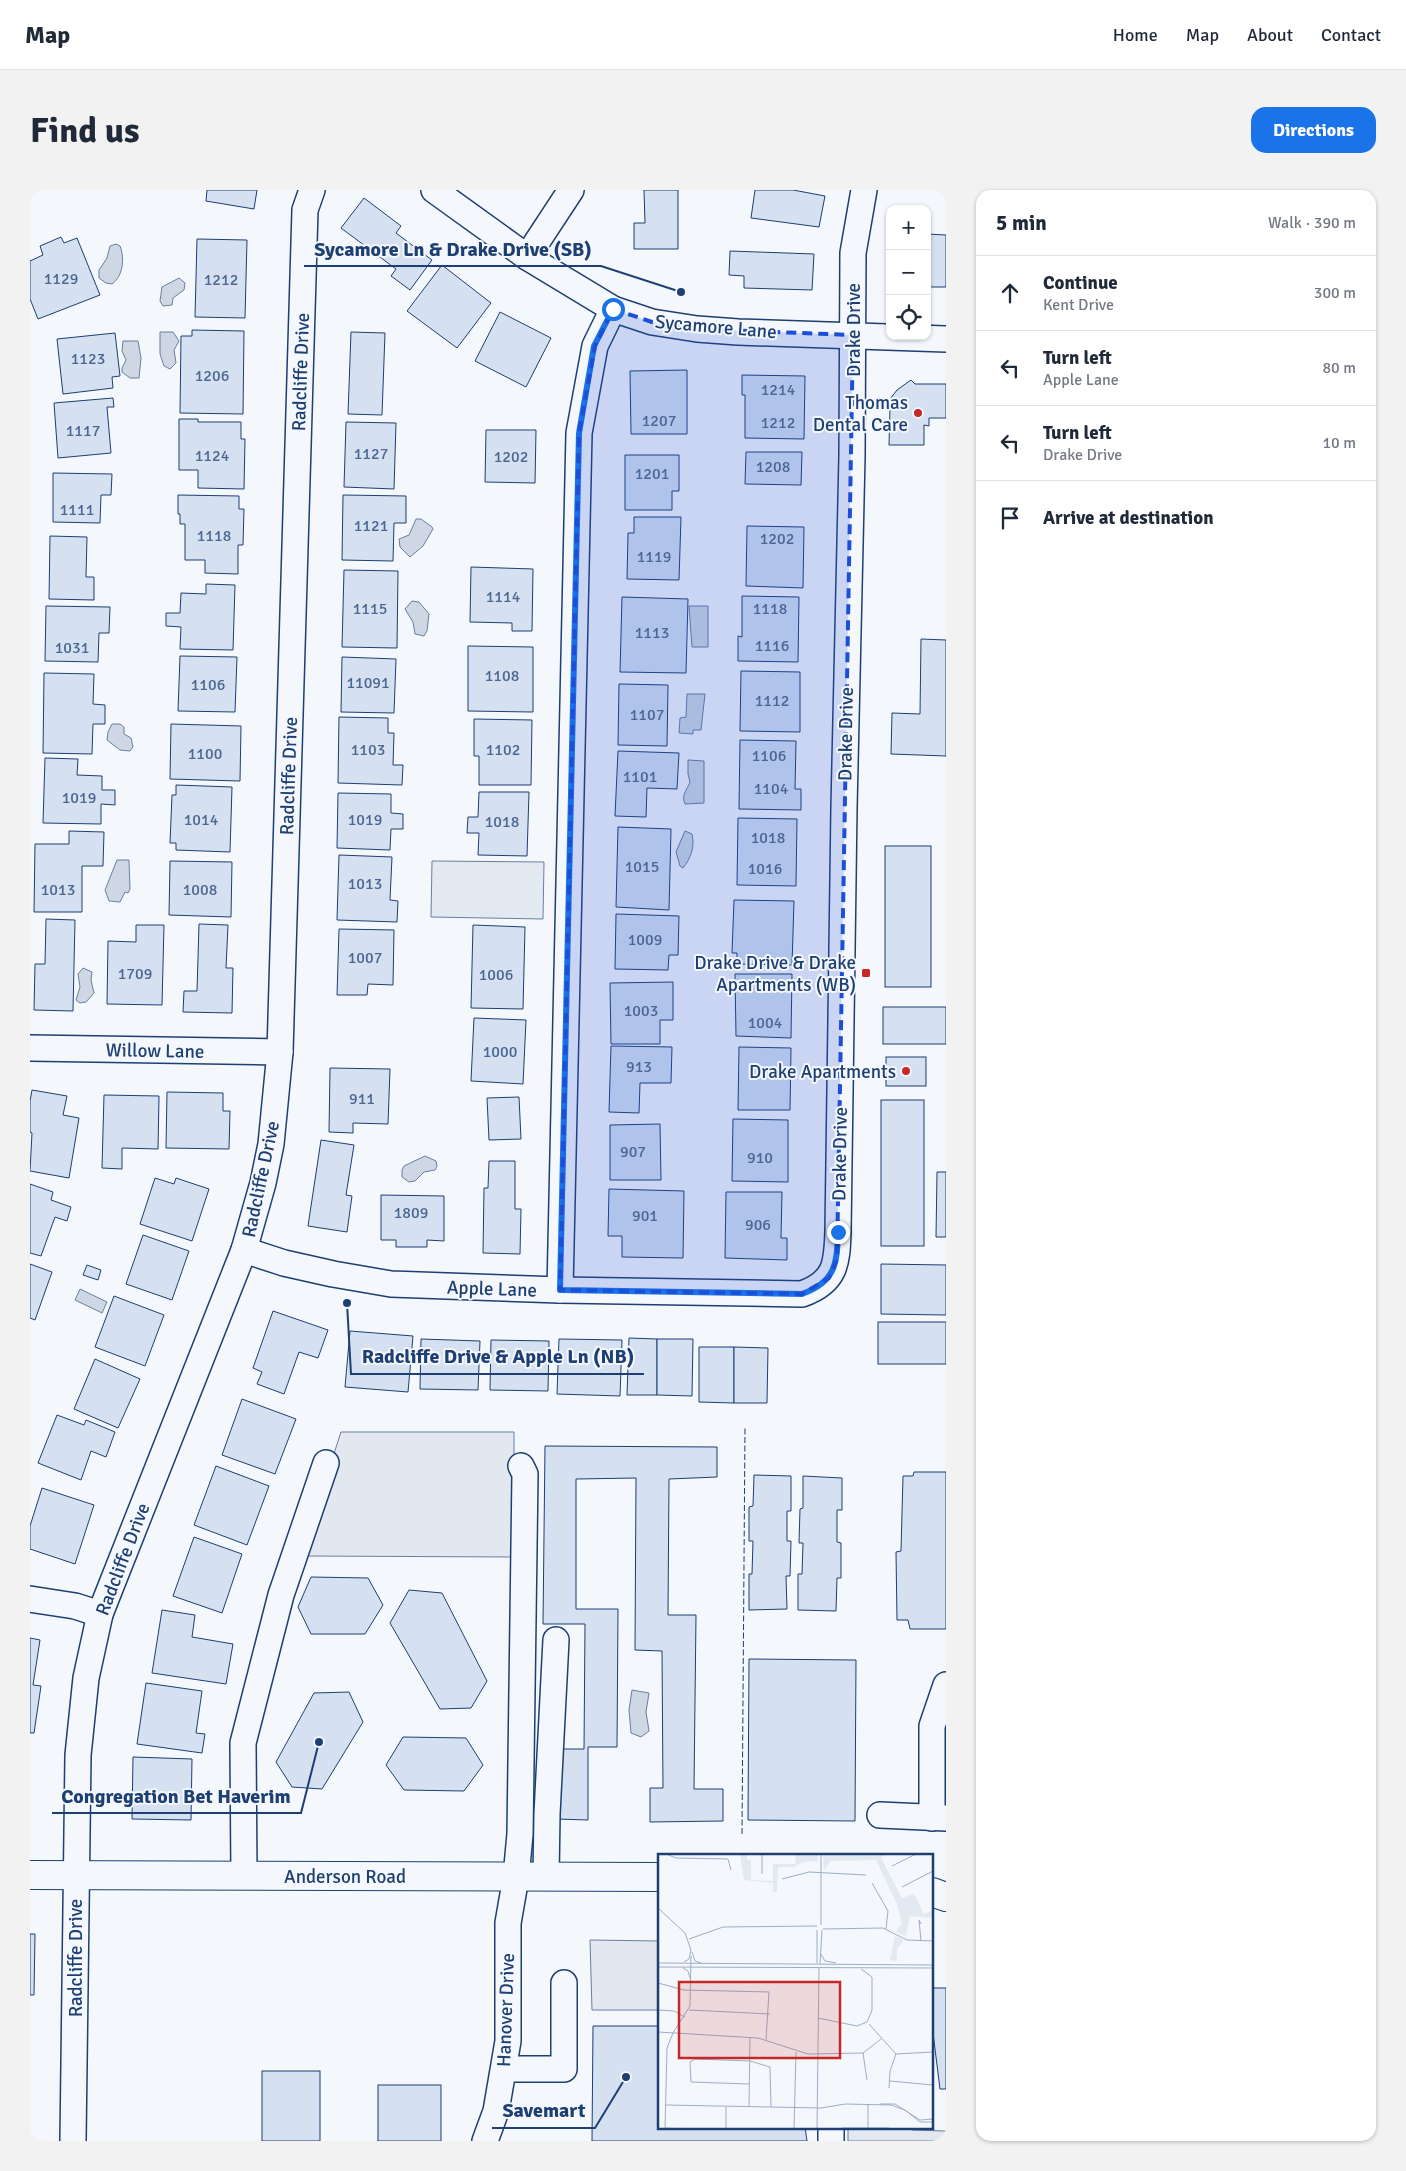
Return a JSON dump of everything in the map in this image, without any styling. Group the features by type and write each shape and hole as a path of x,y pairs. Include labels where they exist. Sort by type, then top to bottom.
{"main road":[{"name":"Anderson Road","path":"30,1875 658,1876"}],"street":[{"name":"Radcliffe Drive","path":"72,2141 78,1755 86,1678 100,1614 244,1250 263,1183 271,1144 280,1052 305,210 312,190"},
{"name":"Sycamore Lane","path":"434,190 527,258 613,309 652,322 697,329 738,332 946,339"},
{"path":"527,258 571,190"},
{"name":"Drake Drive","path":"829,1278 837,1259 838,1232 852,253 864,190"},
{"path":"560,1290 579,433 594,346 613,309"},
{"name":"Willow Lane","path":"30,1048 280,1052"},
{"name":"Apple Lane","path":"244,1250 284,1263 391,1284 560,1290 802,1294 816,1289 829,1278"},
{"path":"244,1876 243,1743 280,1595 326,1462"},
{"name":"Hanover Drive","path":"485,2141 496,2111 508,2041 508,1923 516,1877 520,1834 525,1474 522,1466"},
{"path":"30,1598 75,1606 100,1614"},
{"path":"546,1877 547,1814 556,1640"},
{"path":"880,1815 939,1818 932,1726 946,1685"},
{"path":"504,2068 564,2069 564,1983"},
{"path":"831,2128 831,2141"}],"highlighted area":[{"path":"613,309 652,322 697,329 853,335 837,1259 829,1278 802,1294 560,1290 579,433 595,346"}],"shaded area":[{"path":"116,244 120,246 122,251 123,262 121,272 112,284 106,283 99,278 99,270 107,258 110,246"},
{"path":"179,278 185,283 184,290 173,298 172,305 163,306 160,301 162,287"},
{"path":"160,332 173,332 179,341 174,350 176,363 170,369 164,366 160,354"},
{"path":"123,341 138,341 141,358 139,378 130,378 122,372 126,360 122,351"},
{"path":"416,519 421,519 433,529 423,546 410,557 400,547 399,539 409,535"},
{"path":"412,601 419,602 429,614 427,631 424,636 415,634 413,622 405,609"},
{"path":"689,606 708,606 708,647 692,647"},
{"path":"687,694 705,694 701,730 693,730 693,734 679,733 680,718 686,717"},
{"path":"112,724 120,724 124,727 124,734 131,738 133,747 130,751 120,750 107,740"},
{"path":"688,760 704,761 704,803 685,804 684,795 690,782"},
{"path":"685,831 692,834 693,848 683,868 680,866 676,852"},
{"path":"117,860 129,860 130,889 128,893 125,892 120,902 109,901 105,890"},
{"path":"432,861 544,862 543,919 431,917"},
{"path":"83,968 92,972 91,980 94,993 86,1002 80,1003 76,1000 80,987 78,974"},
{"path":"425,1156 436,1161 437,1166 435,1170 424,1172 415,1181 409,1182 402,1177 404,1166"},
{"path":"80,1289 107,1302 102,1313 75,1300"},
{"path":"341,1432 514,1432 514,1557 307,1556 309,1530"},
{"path":"632,1690 649,1693 646,1712 649,1731 641,1737 631,1733 629,1710"},
{"path":"590,1940 658,1941 658,2010 592,2010"},
{"path":"848,2128 911,2128 912,2130 946,2131 946,2141 848,2141"}],"building":[{"path":"207,190 257,190 254,209 206,201"},
{"path":"644,190 678,190 678,249 634,249 634,223 645,223"},
{"path":"755,190 793,190 825,196 819,227 751,218"},
{"path":"364,198 401,226 396,233 432,260 410,290 391,276 396,269 341,228"},
{"path":"931,234 946,235 946,287 931,287"},
{"path":"61,237 64,243 77,238 100,295 38,319 30,299 30,261 43,255 40,246"},
{"path":"197,239 247,240 245,318 195,317"},
{"path":"730,251 814,254 812,290 744,288 744,276 729,275"},
{"path":"442,265 491,303 457,348 407,311"},
{"path":"500,312 551,338 526,387 475,361"},
{"path":"192,330 244,331 243,414 180,413 181,336 192,336"},
{"path":"351,332 385,333 382,415 348,414"},
{"path":"115,333 120,376 112,377 113,388 63,394 57,339"},
{"path":"687,370 687,434 631,434 630,371"},
{"path":"742,375 805,376 804,439 745,438 745,395 742,395"},
{"name":"Thomas Dental Care","path":"911,380 915,384 946,384 946,418 929,418 929,426 924,425 924,445 889,445 890,407 887,403 897,390"},
{"path":"113,398 114,407 107,407 111,453 58,458 54,403"},
{"path":"179,419 198,419 198,422 241,422 241,439 245,439 244,489 198,488 198,470 179,470"},
{"path":"346,422 396,423 394,489 344,487"},
{"path":"486,430 536,430 535,483 485,482"},
{"path":"746,452 802,452 801,485 745,484"},
{"path":"625,455 679,455 679,491 672,491 672,510 625,510"},
{"path":"53,473 112,474 111,495 101,495 100,523 53,522"},
{"path":"178,495 239,496 239,509 244,509 243,545 238,545 238,574 205,573 205,560 185,560 185,524 180,524"},
{"path":"343,495 406,496 406,523 394,523 393,561 342,560"},
{"path":"634,517 681,517 679,580 627,579 628,533 634,533"},
{"path":"747,526 804,527 803,588 746,586"},
{"path":"50,536 87,537 86,577 94,577 94,600 49,599"},
{"path":"471,567 533,569 532,631 512,631 512,623 470,622"},
{"path":"344,570 398,571 397,648 342,647"},
{"path":"206,584 235,585 233,650 180,649 181,627 166,626 166,613 180,613 181,593 206,594"},
{"path":"742,596 799,597 798,662 738,661 738,636 742,637"},
{"path":"622,597 688,599 686,673 620,672"},
{"path":"46,606 110,607 109,633 99,633 98,662 45,661"},
{"path":"921,639 946,640 946,756 891,754 892,713 920,714"},
{"path":"468,646 533,647 533,712 468,711"},
{"path":"180,656 237,657 235,712 178,711"},
{"path":"342,657 396,659 394,713 341,712"},
{"path":"741,671 800,672 800,732 740,731"},
{"path":"44,673 94,674 93,704 105,705 105,724 93,724 92,754 43,753"},
{"path":"619,684 668,685 667,746 618,745"},
{"path":"339,717 388,718 388,733 394,733 393,765 403,765 402,785 338,783"},
{"path":"474,719 532,720 531,785 479,785 479,756 474,756"},
{"path":"171,724 241,726 240,781 170,779"},
{"path":"740,740 796,741 795,789 801,789 801,810 739,809"},
{"path":"618,751 679,753 677,789 647,788 646,817 615,816"},
{"path":"45,758 78,759 77,775 102,776 102,790 115,790 115,805 101,804 101,824 43,823"},
{"path":"176,785 232,787 230,852 176,850 176,843 170,843 172,795 176,795"},
{"path":"479,792 529,792 527,856 478,855 479,833 467,833 468,817 478,817"},
{"path":"338,793 391,794 391,813 403,814 403,829 391,829 390,850 337,848"},
{"path":"738,818 797,819 796,886 737,885"},
{"path":"618,827 671,829 669,910 616,907"},
{"path":"69,831 104,832 103,866 82,866 82,912 34,912 35,844 69,844"},
{"path":"885,846 931,846 931,987 885,987"},
{"path":"339,855 392,857 390,900 398,901 397,922 337,920"},
{"path":"170,861 232,862 231,917 169,915"},
{"path":"734,900 794,901 792,965 737,964 737,953 732,953"},
{"path":"616,914 679,916 678,955 669,955 668,970 615,969"},
{"path":"46,919 75,920 73,1011 34,1010 35,964 45,964"},
{"path":"199,924 228,925 226,968 233,968 232,1013 183,1012 184,991 197,991"},
{"path":"136,925 164,925 162,1005 107,1004 108,941 136,942"},
{"path":"473,925 525,927 523,1009 471,1008"},
{"path":"339,929 394,930 393,985 368,984 367,995 337,995"},
{"path":"735,974 792,974 791,1038 736,1036"},
{"path":"673,982 673,1020 660,1020 660,1044 611,1044 610,983"},
{"path":"883,1007 946,1007 946,1044 883,1044"},
{"path":"474,1018 526,1020 523,1084 471,1081"},
{"path":"611,1046 672,1047 671,1083 640,1083 639,1113 609,1112"},
{"path":"739,1047 791,1048 790,1110 738,1110"},
{"name":"Drake Apartments","path":"886,1057 926,1057 926,1086 886,1086"},
{"path":"330,1068 390,1069 388,1124 353,1123 353,1133 329,1132"},
{"path":"32,1090 67,1096 63,1115 79,1118 69,1178 30,1171 32,1133 30,1132 30,1101"},
{"path":"167,1092 223,1093 223,1111 230,1111 229,1149 166,1148"},
{"path":"104,1095 159,1096 158,1149 122,1148 122,1169 102,1168"},
{"path":"519,1097 521,1139 489,1140 487,1098"},
{"path":"881,1100 924,1100 924,1246 881,1246"},
{"path":"733,1119 788,1120 788,1182 732,1181"},
{"path":"660,1124 661,1180 610,1180 610,1125"},
{"path":"321,1140 354,1145 346,1195 352,1196 347,1232 308,1226"},
{"path":"489,1161 515,1161 515,1209 521,1209 520,1254 483,1253 484,1188 488,1188"},
{"path":"937,1172 946,1172 946,1237 936,1237"},
{"path":"155,1178 174,1184 176,1178 209,1189 192,1241 140,1224"},
{"path":"30,1184 53,1192 51,1200 71,1207 67,1221 55,1217 41,1256 30,1253"},
{"path":"609,1189 684,1191 683,1258 622,1257 622,1236 608,1236"},
{"path":"726,1192 782,1192 781,1238 787,1238 787,1260 725,1258"},
{"path":"381,1195 444,1196 444,1241 427,1240 427,1247 396,1247 396,1240 381,1240"},
{"path":"143,1235 189,1251 172,1300 126,1284"},
{"path":"30,1264 52,1272 35,1320 30,1318"},
{"path":"881,1264 946,1265 946,1315 881,1314"},
{"path":"87,1265 101,1270 98,1280 83,1275"},
{"path":"114,1296 164,1315 145,1366 95,1347"},
{"path":"273,1311 328,1330 318,1358 299,1352 284,1394 257,1384 262,1372 253,1368"},
{"path":"878,1322 946,1322 946,1364 878,1364"},
{"path":"350,1331 413,1336 408,1392 345,1387"},
{"path":"629,1338 657,1339 657,1395 627,1395"},
{"path":"421,1339 480,1341 478,1390 420,1389"},
{"path":"559,1339 622,1340 620,1396 557,1394"},
{"path":"657,1339 693,1339 692,1396 657,1395"},
{"path":"491,1340 549,1341 548,1391 490,1390"},
{"path":"699,1347 734,1347 734,1403 699,1402"},
{"path":"734,1347 768,1348 767,1403 734,1403"},
{"path":"95,1359 140,1379 118,1428 74,1409"},
{"path":"242,1399 296,1419 275,1474 222,1455"},
{"path":"57,1415 84,1425 86,1420 115,1432 106,1457 91,1451 81,1480 38,1463"},
{"path":"545,1446 717,1447 717,1477 669,1479 668,1615 696,1615 694,1789 723,1789 723,1821 650,1822 650,1788 663,1788 662,1651 635,1650 636,1478 576,1479 576,1609 618,1609 617,1747 588,1747 588,1820 556,1819 557,1749 584,1749 585,1624 543,1624"},
{"path":"216,1466 269,1486 247,1545 194,1525"},
{"path":"914,1472 946,1472 946,1629 910,1629 908,1620 897,1620 896,1552 901,1551 903,1476 913,1476"},
{"path":"754,1475 791,1476 791,1511 787,1511 787,1541 791,1541 790,1576 786,1576 787,1609 749,1610 749,1574 752,1574 753,1541 749,1541 749,1507 753,1506"},
{"path":"803,1476 842,1478 842,1510 837,1510 837,1542 841,1543 841,1578 837,1578 836,1611 798,1610 798,1574 802,1574 803,1543 799,1543 800,1509 803,1508"},
{"path":"42,1488 94,1505 75,1564 30,1549 30,1526"},
{"path":"194,1537 242,1554 222,1613 173,1596"},
{"path":"311,1577 368,1578 383,1605 365,1634 311,1634 298,1607"},
{"path":"409,1590 442,1593 487,1681 471,1708 440,1709 390,1623"},
{"path":"162,1610 195,1615 192,1637 233,1644 226,1684 152,1673"},
{"path":"30,1638 40,1640 33,1685 41,1686 34,1733 30,1733"},
{"path":"749,1659 856,1660 855,1821 748,1820"},
{"path":"146,1683 202,1691 196,1733 205,1734 202,1753 137,1744"},
{"path":"349,1692 363,1722 322,1789 292,1787 276,1762 314,1693"},
{"path":"403,1737 466,1738 483,1765 464,1791 404,1790 386,1765"},
{"path":"133,1757 192,1759 191,1820 132,1819"},
{"path":"30,1934 35,1934 34,1995 30,1995"},
{"path":"934,1988 946,1988 946,2089 940,2089 934,2041"},
{"path":"593,2026 658,2026 658,2128 805,2128 807,2141 592,2141"},
{"path":"262,2071 320,2071 320,2141 262,2141"},
{"path":"378,2085 441,2085 441,2141 378,2141"}],"fence":[{"path":"742,1834 745,1428"}],"place":[{"name":"Sycamore Ln & Drake Drive (SB)","path":"681,292"},
{"name":"Thomas Dental Care","path":"918,413"},
{"name":"Drake Drive & Drake Apartments (WB)","path":"866,973"},
{"name":"Drake Apartments","path":"906,1071"},
{"name":"Radcliffe Drive & Apple Ln (NB)","path":"347,1303"},
{"name":"Congregation Bet Haverim","path":"319,1742"},
{"name":"Savemart","path":"626,2077"}],"route":[{"path":"613,309 594,346 579,433 560,1290 802,1294 816,1289 829,1278 837,1259 838,1232"}]}
